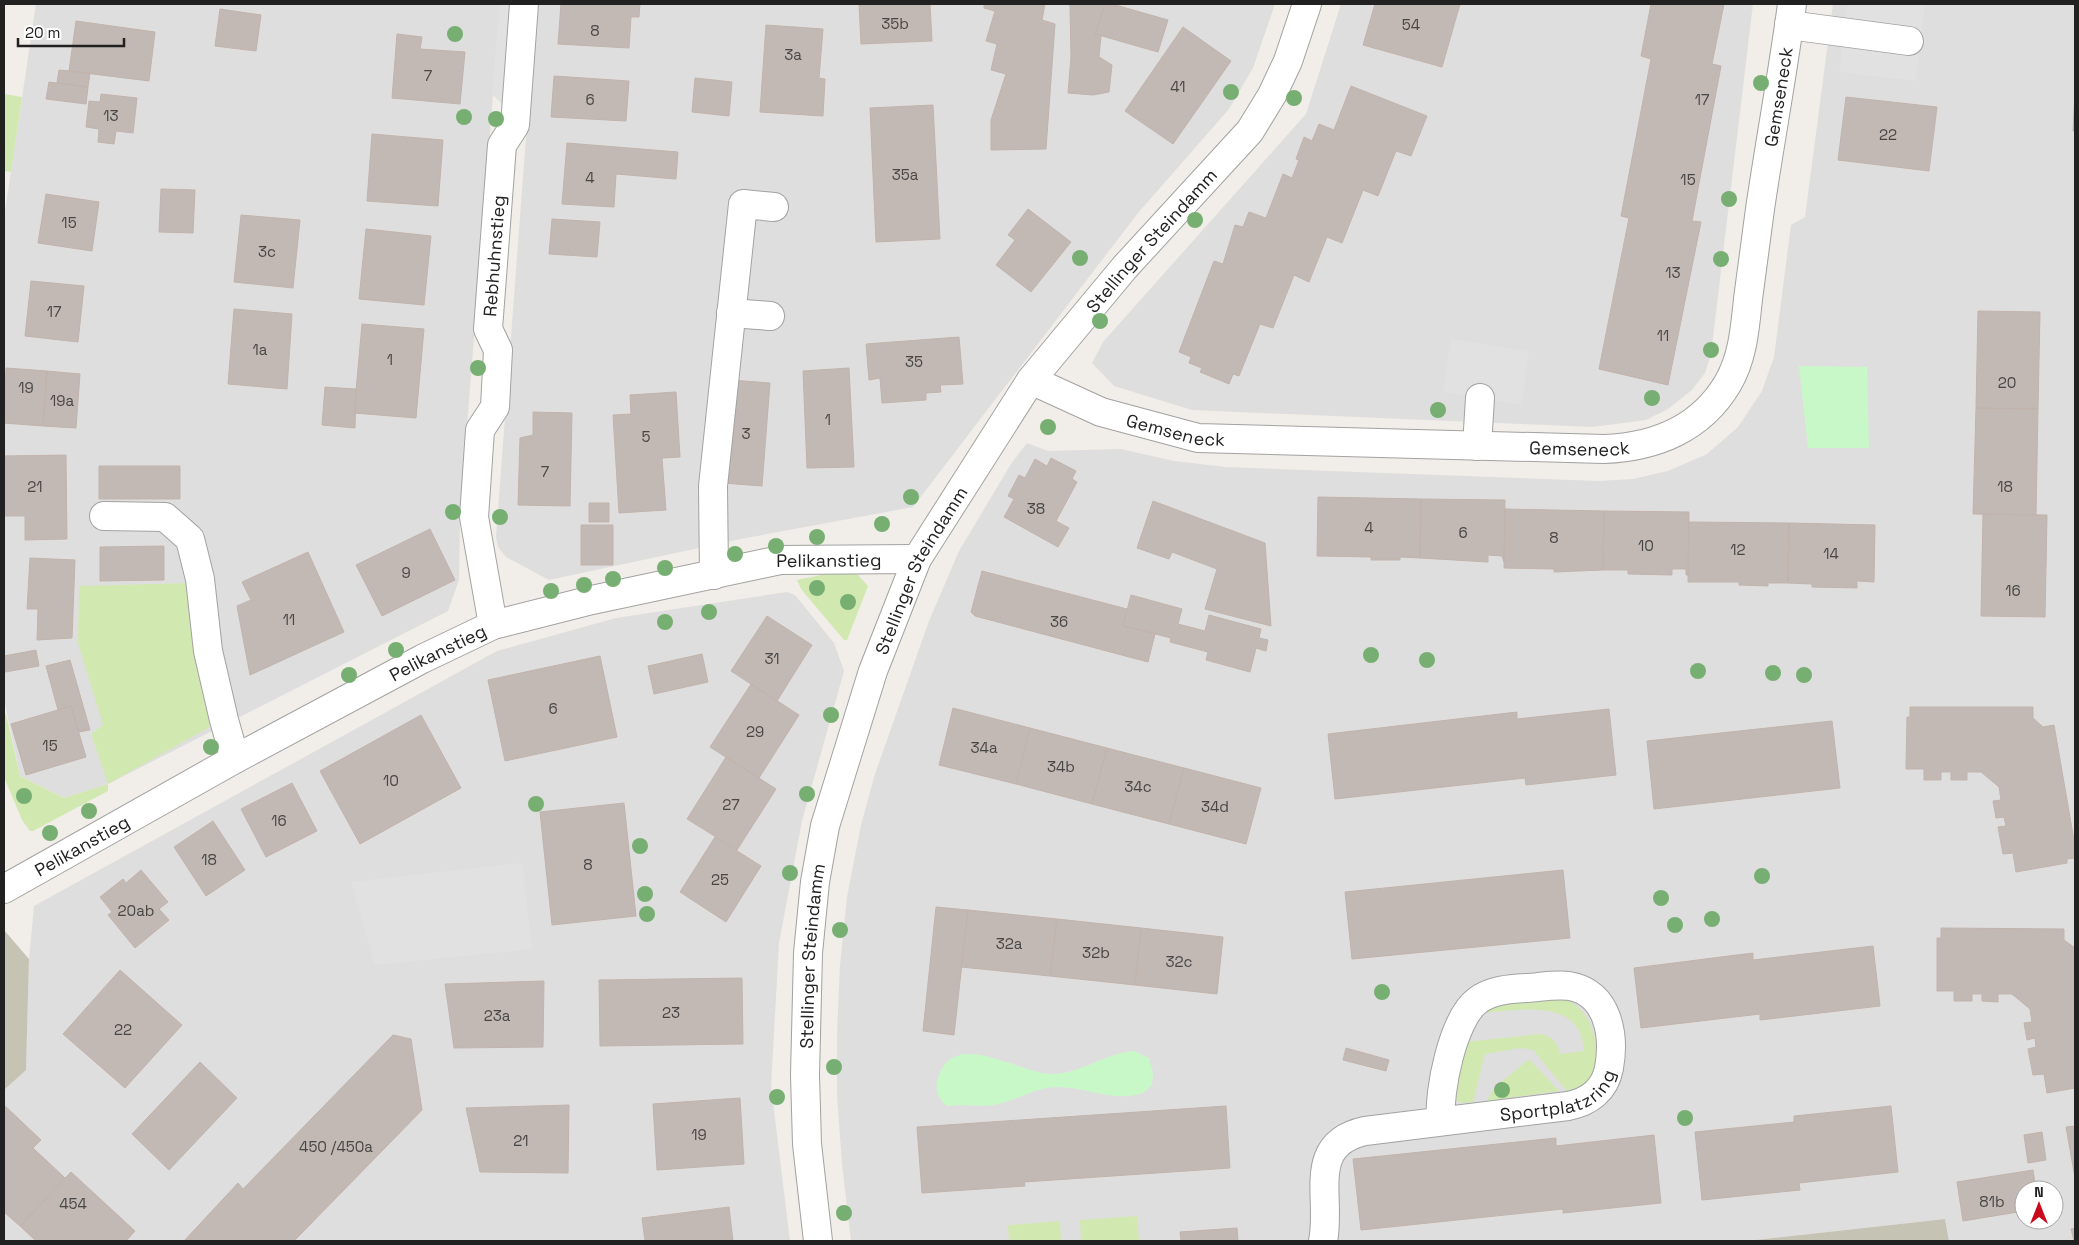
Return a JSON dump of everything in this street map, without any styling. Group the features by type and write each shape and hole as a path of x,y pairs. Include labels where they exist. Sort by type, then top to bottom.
{"street":[{"name":"Rebhuhnstieg","path":"493,625 474,517 480,430 495,407 498,350 488,329 502,145 516,125 524,4"},
{"name":"Stellinger Steindamm","path":"818,1241 807,1144 805,1075 808,953 815,882 825,826 870,680 917,559 1032,380 1125,267 1250,131 1272,96 1293,47 1307,4"},
{"name":"Gemseneck","path":"1032,380 1100,412 1198,438 1477,446 1632,448 1658,441 1680,431 1714,402 1727,384 1742,346 1760,209 1791,14"},
{"path":"1791,14 1909,41"},
{"path":"714,575 713,486 743,204 774,207"},
{"path":"731,313 770,316"},
{"path":"1477,446 1480,398"},
{"path":"104,516 165,517 190,539 200,579 208,651 235,759"},
{"name":"Pelikanstieg","path":"4,889 235,759 422,659 493,625 592,600 780,560 917,559"},
{"name":"Sportplatzring","path":"1323,1241 1326,1162 1332,1150 1340,1141 1352,1134 1365,1131 1568,1106 1588,1099 1604,1083 1610,1062 1610,1033 1604,1009 1590,994 1568,986 1508,989 1491,993 1477,1001 1465,1012 1458,1028 1440,1094 1441,1121"}],"shaded area":[{"path":"36,4 500,4 460,516 459,580 448,611 108,784 64,798 20,776 4,699 4,218"},
{"path":"500,4 511,4 503,105 492,94"},
{"path":"536,4 1275,4 1253,68 1229,109 1138,213 913,507 741,539 549,580 506,557 498,547 496,537"},
{"path":"1341,4 1753,4 1711,354 1705,373 1692,390 1668,409 1646,420 1592,427 1192,410 1114,386 1092,363 1103,342 1306,114"},
{"path":"1833,4 2075,4 2075,1241 1949,1241 1945,1219 1746,1241 851,1241 842,1164 837,1094 837,1034 840,965 847,897 861,825 875,774 929,621 959,551 1011,464 1027,443 1048,451 1121,449 1174,461 1226,467 1598,481 1633,479 1668,471 1707,454 1738,427 1762,391 1774,357 1791,225 1805,217"},
{"path":"1847,4 1925,4 1916,81 1839,72"},
{"path":"1451,339 1529,352 1521,405 1443,392"},
{"path":"787,592 795,595 834,643 844,671 802,821 779,943 771,1086 790,1241 4,1241 4,1090 26,1069 29,959 34,906 497,651 616,618"},
{"path":"522,863 532,949 375,965 351,882"},
{"path":"4,930 29,959 26,1070 4,1090"},
{"path":"1945,1219 1949,1241 1746,1241"}],"green space":[{"path":"4,94 22,97 11,172 4,171"},
{"path":"1799,366 1867,367 1869,448 1808,448"},
{"path":"835,572 857,574 868,586 847,640 844,640 801,589 797,580"},
{"path":"190,583 217,723 108,784 91,734 103,725 78,643 79,586"},
{"path":"6,714 20,776 64,798 108,784 108,791 30,831 22,820 4,777 4,715"},
{"path":"1564,998 1583,1012 1596,1041 1596,1067 1594,1075 1589,1081 1567,1091 1533,1050 1520,1048 1485,1054 1473,1102 1462,1103 1454,1100 1452,1089 1465,1042 1539,1034 1553,1040 1558,1046 1560,1054 1584,1051 1580,1034 1572,1022 1561,1014 1531,1009 1484,1013 1483,1011 1500,1002"},
{"path":"1134,1051 1149,1058 1153,1073 1152,1085 1140,1094 1119,1096 1056,1087 1040,1090 993,1105 947,1106 937,1093 937,1083 944,1065 955,1056 970,1054 987,1056 1039,1072 1053,1074 1064,1073 1114,1055"},
{"path":"1528,1060 1559,1091 1487,1101 1494,1088"},
{"path":"1137,1216 1139,1241 1081,1241 1080,1220"},
{"path":"1060,1221 1061,1241 1009,1241 1008,1225"}],"building":[{"path":"561,4 640,4 639,17 631,17 629,48 558,44"},
{"path":"859,4 930,4 932,41 861,44"},
{"path":"984,4 1045,4 1042,20 1055,24 1046,149 991,150 991,120 1006,74 991,70 997,44 986,41 995,11 984,8"},
{"path":"1070,4 1105,4 1095,34 1101,36 1099,57 1112,65 1109,92 1093,95 1068,93 1071,57"},
{"path":"1105,4 1112,4 1168,20 1158,52 1095,34"},
{"path":"1375,4 1460,4 1442,67 1363,45"},
{"path":"1651,4 1724,4 1712,64 1721,66 1692,221 1701,222 1668,385 1599,369 1629,218 1621,216 1651,59 1641,56"},
{"path":"220,9 261,15 256,51 215,46"},
{"path":"76,21 155,32 149,81 69,71"},
{"path":"766,25 823,29 819,78 825,79 823,116 760,112"},
{"path":"1183,27 1231,61 1173,144 1125,111"},
{"path":"397,34 422,37 420,49 465,52 460,104 392,98"},
{"path":"59,70 90,73 88,87 57,83"},
{"path":"554,76 629,81 626,121 551,117"},
{"path":"695,78 732,82 729,116 692,112"},
{"path":"49,82 88,87 86,104 46,99"},
{"path":"1351,86 1427,116 1411,156 1396,151 1378,196 1363,190 1342,243 1327,237 1309,282 1294,275 1273,328 1260,324 1239,376 1233,374 1229,384 1200,372 1202,368 1189,363 1191,357 1179,352 1214,261 1223,264 1235,225 1243,227 1249,212 1266,218 1283,174 1292,178 1299,160 1296,159 1304,137 1312,141 1319,124 1334,130"},
{"path":"2075,93 2075,131 2073,131"},
{"path":"101,94 137,98 133,133 116,131 114,144 98,142 99,129 86,127 89,101 100,102"},
{"path":"1846,97 1937,107 1929,171 1838,160"},
{"path":"933,105 940,239 876,242 870,108"},
{"path":"372,134 443,140 438,206 367,201"},
{"path":"567,143 678,152 676,179 616,174 614,207 562,204"},
{"path":"161,189 195,190 193,233 159,232"},
{"path":"46,194 99,202 92,251 38,243"},
{"path":"1028,209 1071,242 1031,292 996,265 1015,240 1008,235"},
{"path":"241,215 300,220 293,288 234,282"},
{"path":"552,219 600,222 597,257 549,254"},
{"path":"366,229 431,236 424,305 359,299"},
{"path":"31,281 84,286 78,342 25,336"},
{"path":"234,309 292,314 287,389 228,384"},
{"path":"1978,311 2040,312 2038,409 1976,408"},
{"path":"362,324 424,329 416,418 354,413"},
{"path":"959,337 963,384 940,385 941,392 926,393 926,400 882,403 880,378 869,380 866,344"},
{"path":"6,368 47,371 43,426 4,423"},
{"path":"849,368 854,467 807,468 803,371"},
{"path":"47,371 80,374 76,428 43,426"},
{"path":"731,380 770,383 762,486 723,483"},
{"path":"325,387 356,389 355,428 322,425"},
{"path":"676,392 680,457 662,458 666,510 619,513 613,415 631,414 630,395"},
{"path":"1976,408 2038,409 2036,515 1973,514"},
{"path":"533,412 572,413 570,506 518,505 520,438 533,435"},
{"path":"66,455 67,539 25,540 25,516 4,516 4,456"},
{"path":"1051,458 1076,471 1072,479 1077,482 1056,521 1069,528 1058,547 1004,517 1014,499 1008,496 1019,475 1025,478 1035,459 1047,466"},
{"path":"99,466 180,466 180,499 99,499"},
{"path":"1318,497 1421,499 1420,558 1400,557 1400,560 1371,560 1371,557 1317,556"},
{"path":"1421,499 1505,500 1504,562 1502,556 1488,555 1488,562 1420,558"},
{"path":"1153,501 1265,543 1271,626 1205,609 1217,569 1172,552 1169,559 1137,548"},
{"path":"589,503 609,503 609,522 589,522"},
{"path":"1505,509 1604,511 1603,570 1554,572 1554,569 1504,568"},
{"path":"1604,511 1689,512 1688,575 1686,575 1686,569 1672,569 1672,575 1628,574 1628,570 1603,570"},
{"path":"1983,514 2047,515 2045,617 1981,616"},
{"path":"1689,522 1789,523 1788,583 1768,583 1768,586 1739,585 1739,582 1688,582"},
{"path":"1789,523 1875,525 1874,582 1857,581 1857,588 1812,587 1812,584 1788,583"},
{"path":"581,525 613,525 613,565 581,565"},
{"path":"430,529 455,580 382,616 356,565"},
{"path":"164,546 164,580 100,581 100,547"},
{"path":"308,552 344,632 250,675 237,606 251,600 242,582"},
{"path":"30,558 75,560 72,638 37,640 38,609 27,609"},
{"path":"982,571 1127,609 1123,626 1155,634 1148,662 975,616 971,612"},
{"path":"1131,595 1182,609 1178,624 1205,631 1209,615 1261,629 1259,638 1268,640 1266,651 1256,648 1250,672 1206,660 1208,652 1170,642 1171,638 1123,626"},
{"path":"767,616 812,645 777,701 731,671"},
{"path":"36,650 39,666 5,672 4,656"},
{"path":"702,654 708,682 654,694 648,666"},
{"path":"600,656 617,737 505,761 488,680"},
{"path":"70,660 90,730 79,732 71,706 58,710 46,666"},
{"path":"751,684 799,715 759,778 710,747"},
{"path":"71,706 86,757 26,775 11,724"},
{"path":"1910,707 2033,707 2033,718 2043,727 2054,725 2075,846 2075,858 2067,859 2067,863 2016,872 2013,853 2003,854 1998,827 2006,826 2004,817 1996,818 1993,801 2001,800 1999,787 1981,772 1967,772 1967,780 1951,780 1951,772 1941,772 1941,780 1924,780 1924,769 1906,769 1907,717 1910,717"},
{"path":"953,708 1030,728 1016,784 939,765"},
{"path":"1609,709 1616,775 1526,785 1525,778 1335,799 1328,734 1517,712 1517,719"},
{"path":"421,715 461,788 360,844 320,771"},
{"path":"1832,721 1840,788 1654,809 1647,741"},
{"path":"1030,728 1107,748 1092,804 1016,784"},
{"path":"1107,748 1184,768 1169,824 1092,804"},
{"path":"726,757 776,789 737,850 687,819"},
{"path":"1184,768 1261,788 1246,844 1169,824"},
{"path":"292,783 317,831 266,857 241,809"},
{"path":"624,803 636,916 552,925 540,812"},
{"path":"213,821 245,870 206,896 174,847"},
{"path":"715,837 761,866 726,922 680,892"},
{"path":"141,870 168,902 159,909 169,920 135,948 108,915 112,912 100,897 123,879 126,883"},
{"path":"1563,870 1570,938 1352,959 1345,892"},
{"path":"936,907 968,910 954,1035 923,1031"},
{"path":"968,910 1057,919 1050,976 961,967"},
{"path":"1057,919 1141,928 1135,985 1050,976"},
{"path":"1141,928 1223,937 1217,994 1135,985"},
{"path":"1941,928 2064,929 2064,940 2075,948 2075,1088 2047,1093 2044,1074 2033,1075 2028,1049 2036,1047 2035,1038 2027,1040 2024,1023 2032,1022 2030,1009 2012,994 1998,994 1998,1002 1982,1001 1982,994 1972,994 1972,1001 1954,1001 1954,991 1937,991 1937,938 1941,938"},
{"path":"1873,946 1880,1006 1760,1020 1760,1014 1641,1028 1634,968 1753,953 1753,960"},
{"path":"120,970 182,1025 125,1088 63,1034"},
{"path":"742,978 743,1044 600,1046 599,980"},
{"path":"544,981 543,1047 454,1048 445,984"},
{"path":"393,1035 411,1039 422,1110 294,1241 184,1241 238,1183 243,1189"},
{"path":"1346,1048 1389,1060 1386,1071 1343,1060"},
{"path":"200,1062 237,1098 169,1170 132,1134"},
{"path":"740,1098 744,1164 657,1170 653,1104"},
{"path":"4,1105 41,1140 33,1148 65,1178 20,1226 4,1212"},
{"path":"569,1105 568,1173 480,1172 466,1108"},
{"path":"1226,1106 1230,1168 1024,1182 1025,1186 922,1193 917,1127"},
{"path":"1891,1106 1898,1172 1799,1183 1800,1190 1702,1200 1695,1132 1794,1122 1794,1116"},
{"path":"2075,1126 2075,1178 2066,1127"},
{"path":"2042,1132 2046,1160 2028,1163 2024,1135"},
{"path":"1654,1135 1661,1203 1563,1213 1563,1209 1361,1230 1353,1159 1556,1138 1556,1146"},
{"path":"2033,1170 2034,1180 2014,1180 2014,1213 1963,1221 1957,1182"},
{"path":"71,1172 135,1231 126,1241 36,1241 20,1226"},
{"path":"729,1207 733,1241 645,1241 642,1218"},
{"path":"1237,1228 1238,1241 1181,1241 1180,1232"},
{"path":"2075,1228 2075,1241 2074,1241 2071,1229"}]}
